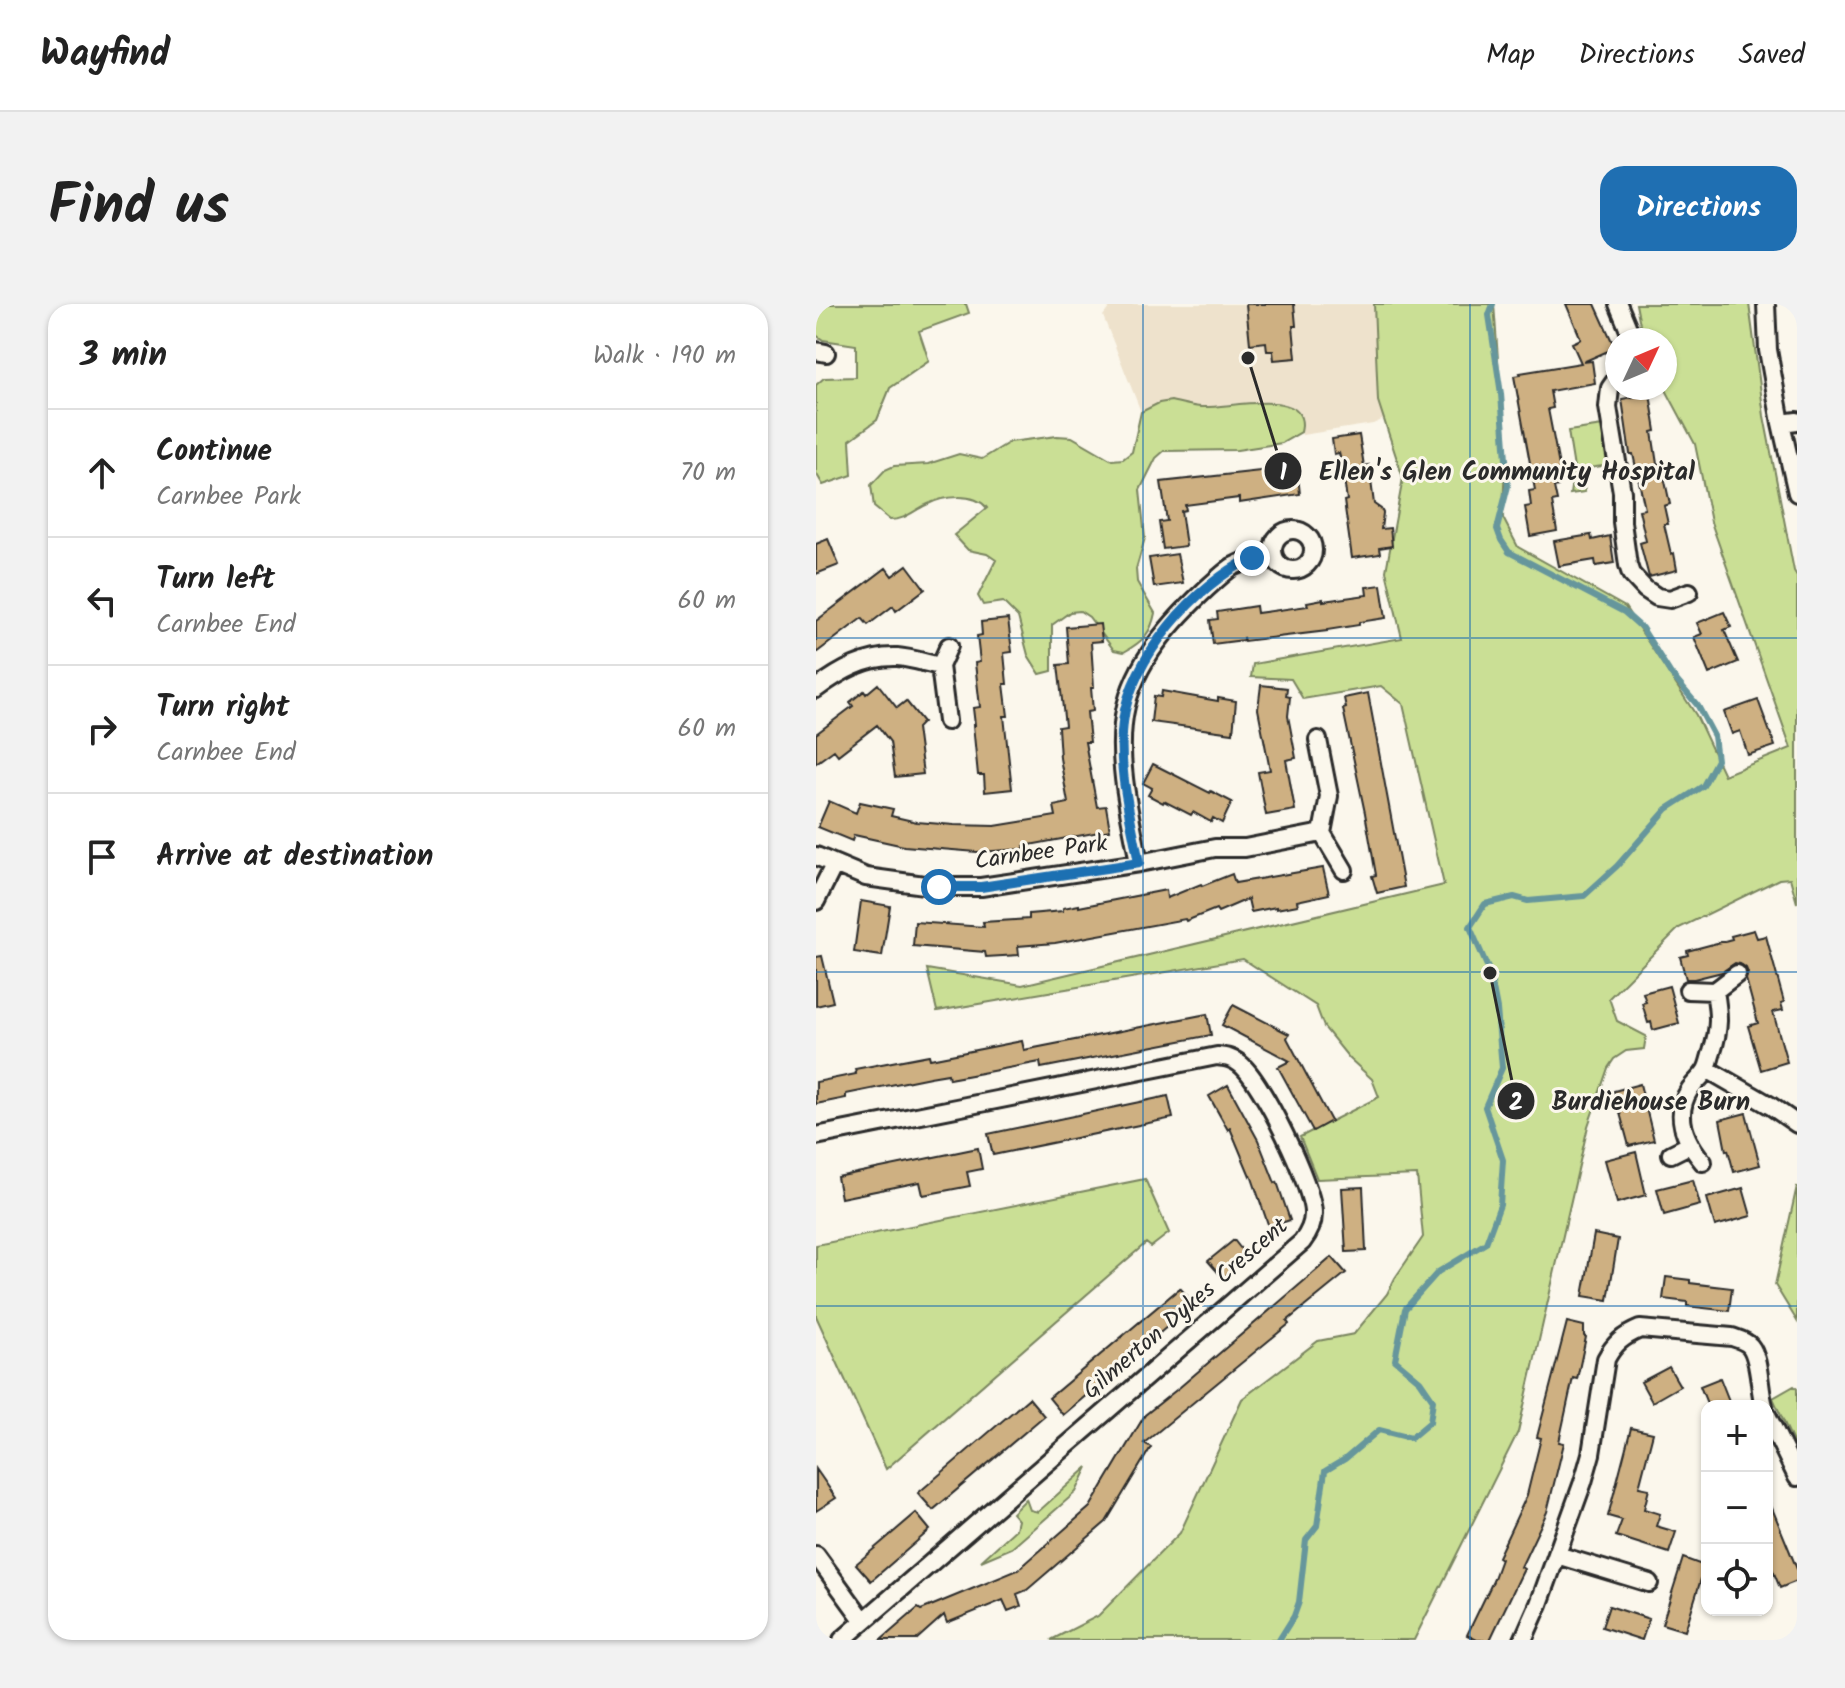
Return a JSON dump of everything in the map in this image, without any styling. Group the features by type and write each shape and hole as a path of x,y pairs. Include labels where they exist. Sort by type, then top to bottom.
{"street":[{"path":"1618,304 1628,328"},
{"path":"1766,304 1768,350 1789,422 1797,493"},
{"path":"1609,400 1631,574 1657,597 1670,599 1689,592"},
{"path":"1139,863 1122,764 1123,722 1132,685 1151,650 1179,614 1232,568 1252,558 1273,555"},
{"path":"947,721 940,666 949,646"},
{"path":"816,689 836,674 863,661 896,657 940,666"},
{"path":"1318,740 1329,796 1322,833 1344,870"},
{"name":"Carnbee Park","path":"816,856 866,877 939,887 981,887 1215,848 1245,848 1322,833"},
{"path":"816,901 834,865"},
{"path":"1688,990 1715,991 1737,974"},
{"path":"1703,1162 1689,1145 1682,1122 1683,1104 1690,1089 1707,1069 1718,1032 1720,1018 1715,991"},
{"name":"Gilmerton Dykes Crescent","path":"816,1136 1217,1056 1227,1057 1248,1072 1280,1126 1311,1196 1314,1212 1308,1234 1302,1242 842,1640"},
{"path":"1707,1069 1797,1124"},
{"path":"1671,1154 1689,1145"},
{"path":"1523,1640 1583,1482 1591,1454 1606,1359 1613,1346 1640,1329 1732,1337 1744,1341 1756,1357 1763,1400"},
{"path":"1773,1427 1797,1477"},
{"path":"816,1555 864,1621"},
{"path":"1557,1555 1649,1583"}],"shaded area":[{"path":"1112,304 1374,304 1378,401 1384,419 1373,424 1302,435 1303,421 1299,412 1237,403 1204,408 1171,401 1141,412 1103,316"}],"green space":[{"path":"816,304 966,304 969,313 919,331 929,361 890,388 877,420 850,440 852,475 823,485 816,473 816,385 824,378 856,377 856,345 823,340 816,335"},
{"path":"1374,304 1494,304 1505,456 1503,518 1518,547 1625,607 1696,715 1724,775 1791,748 1711,522 1695,444 1671,400 1677,400 1677,328 1641,328 1636,304 1749,304 1764,416 1797,576 1797,903 1790,878 1779,879 1679,928 1609,998 1617,1021 1646,1036 1644,1049 1626,1051 1614,1059 1608,1068 1588,1126 1518,1432 1414,1640 1051,1640 1098,1616 1180,1533 1242,1399 1318,1341 1354,1334 1387,1294 1423,1237 1417,1175 1317,1179 1300,1137 1379,1097 1372,1079 1349,1058 1324,1027 1316,1006 1243,959 937,1011 927,969 1022,985 1444,885 1403,704 1381,686 1303,699 1291,679 1251,677 1253,664 1402,638 1386,571 1403,478 1378,401"},
{"path":"1171,401 1202,407 1281,404 1294,409 1301,418 1301,432 1282,443 1237,450 1164,451 1156,458 1140,490 1145,538 1136,569 1137,582 1155,613 1145,637 1124,652 1114,650 1089,617 1080,611 1070,612 1052,625 1052,671 1040,674 1028,655 1018,617 1003,602 983,605 978,596 996,560 987,554 968,550 954,535 987,508 974,500 949,498 890,520 874,507 871,485 885,470 894,466 928,464 959,454 982,459 1010,442 1072,437 1112,460 1123,459 1132,452 1141,412"},
{"path":"1603,426 1610,465 1581,469 1585,492 1570,494 1574,468 1568,431"},
{"path":"1145,1179 1169,1233 1151,1247 1146,1243 886,1469 816,1316 816,1245"},
{"path":"1797,1186 1797,1321 1775,1285"},
{"path":"1794,1386 1797,1389 1797,1451 1773,1398"},
{"path":"1088,1467 1076,1492 1012,1548 981,1561 1016,1529 1018,1520 1012,1513 1026,1499 1030,1510 1038,1512"}],"building":[{"path":"1246,304 1294,304 1296,358 1274,360 1273,351 1267,351 1266,342 1250,344"},
{"path":"1566,304 1595,304 1606,328 1605,352 1583,362 1592,361 1595,383 1550,391 1553,408 1548,409 1560,471 1556,472 1558,486 1554,487 1557,501 1552,502 1557,531 1530,536 1525,507 1531,506 1529,491 1535,490 1514,376 1581,363 1572,343 1581,339"},
{"path":"1622,400 1651,400 1657,464 1661,463 1670,504 1664,506 1668,524 1664,524 1677,570 1649,577 1640,543 1646,541 1639,510 1645,509 1633,454 1630,454"},
{"path":"1359,435 1364,466 1369,465 1374,504 1383,513 1381,529 1390,528 1392,546 1379,548 1380,554 1352,558 1342,465 1339,453 1334,454 1332,439"},
{"path":"1297,467 1300,494 1239,503 1239,498 1185,505 1186,510 1181,511 1186,546 1163,549 1159,522 1167,521 1161,482"},
{"path":"1591,535 1592,540 1610,536 1614,563 1596,566 1595,560 1559,566 1554,541"},
{"path":"828,539 839,565 816,574 816,544"},
{"path":"1177,554 1183,583 1154,587 1149,558"},
{"path":"907,565 925,589 896,611 893,606 868,625 862,618 816,653 816,621 886,568 892,576"},
{"path":"1381,585 1386,618 1327,631 1244,641 1243,637 1243,640 1213,644 1210,620 1218,619 1217,612 1256,606 1257,613 1308,606 1307,602 1323,599 1367,595 1366,587"},
{"path":"1724,612 1731,627 1724,630 1738,662 1709,674 1694,637 1702,634 1697,623"},
{"path":"1008,619 1012,652 1004,653 1008,716 1004,716 1012,789 985,792 984,775 978,775 973,725 973,708 980,707 975,663 980,662 977,636 982,635 981,622"},
{"path":"1100,624 1102,641 1091,642 1093,711 1087,712 1090,742 1085,742 1097,807 1106,806 1110,830 1024,846 1025,849 977,852 904,846 854,835 852,841 818,827 829,801 856,813 860,802 893,809 891,816 954,825 995,826 1056,816 1054,806 1068,803 1058,727 1065,726 1058,665 1069,664 1066,627"},
{"path":"878,684 897,708 906,701 923,722 917,728 923,774 895,777 890,742 877,725 838,755 834,750 816,763 816,734 853,706 850,702"},
{"path":"1261,685 1287,688 1286,696 1290,697 1288,716 1296,758 1286,760 1295,810 1266,815 1258,772 1270,770 1258,709"},
{"path":"1162,691 1218,701 1218,698 1236,701 1233,733 1151,722 1154,696 1161,697"},
{"path":"1368,693 1404,887 1377,893 1372,876 1376,875 1365,813 1343,709 1346,708 1344,698"},
{"path":"1758,700 1775,746 1748,755 1740,731 1732,734 1724,712"},
{"path":"1153,764 1232,802 1222,823 1213,818 1211,822 1193,812 1191,815 1148,795 1152,788 1143,783"},
{"path":"1323,868 1329,894 1297,901 1298,905 1251,912 1248,899 1186,921 1055,943 1018,946 1019,955 986,957 985,952 913,946 915,922 984,927 983,922 1029,919 1029,914 1063,911 1063,908 1166,890 1167,898 1232,874 1235,883"},
{"path":"861,901 890,906 882,956 854,952"},
{"path":"1754,930 1757,938 1766,936 1784,1002 1781,1003 1783,1010 1773,1012 1787,1062 1761,1070 1748,1026 1758,1023 1746,968 1735,963 1722,972 1686,979 1680,957 1688,955 1687,951"},
{"path":"822,956 833,1002 816,1006 816,957"},
{"path":"1669,986 1679,1023 1653,1030 1642,1003 1646,1002 1643,993"},
{"path":"1233,1005 1289,1034 1287,1038 1331,1121 1313,1131 1278,1067 1290,1061 1222,1025"},
{"path":"1207,1014 1211,1035 1041,1068 1040,1062 949,1079 948,1074 930,1077 846,1094 846,1098 816,1104 816,1082 856,1074 855,1069 929,1055 930,1059 1022,1041 1024,1050"},
{"path":"1640,1084 1654,1140 1629,1146 1614,1091"},
{"path":"1228,1085 1258,1140 1290,1220 1269,1227 1230,1128 1228,1130 1209,1096"},
{"path":"1168,1096 1173,1118 993,1155 988,1134"},
{"path":"1746,1113 1760,1165 1734,1172 1720,1120"},
{"path":"978,1148 982,1169 967,1172 970,1186 923,1195 920,1182 841,1198 837,1177"},
{"path":"1636,1152 1646,1195 1617,1203 1605,1160"},
{"path":"1693,1180 1700,1205 1664,1215 1657,1189"},
{"path":"1363,1187 1366,1251 1346,1252 1342,1188"},
{"path":"1743,1188 1751,1216 1715,1226 1707,1198"},
{"path":"1594,1234 1618,1239 1608,1300 1583,1296"},
{"path":"1234,1240 1248,1258 1223,1278 1208,1261"},
{"path":"1332,1257 1346,1273 1144,1443 1151,1447 1106,1522 1027,1590 1017,1594 1021,1606 1008,1611 1003,1600 947,1623 944,1615 916,1640 881,1640 918,1608 921,1610 1018,1570 1090,1507 1145,1415"},
{"path":"1666,1277 1732,1288 1729,1311 1687,1306 1687,1302 1663,1299"},
{"path":"1180,1288 1194,1304 1063,1415 1049,1398"},
{"path":"1567,1322 1584,1326 1586,1337 1577,1379 1573,1378 1559,1442 1564,1443 1547,1512 1490,1640 1477,1640 1467,1635 1493,1581 1501,1559 1498,1557 1527,1495 1541,1438 1537,1437"},
{"path":"1669,1367 1680,1386 1652,1402 1641,1382"},
{"path":"1720,1378 1729,1400 1706,1400 1700,1386"},
{"path":"1029,1398 1044,1416 933,1510 918,1493"},
{"path":"1631,1428 1653,1433 1639,1487 1649,1489 1644,1509 1660,1514 1656,1526 1676,1532 1669,1553 1616,1536 1622,1520 1608,1516"},
{"path":"816,1469 836,1498 816,1511"},
{"path":"1773,1511 1797,1569 1797,1581 1780,1588 1773,1571"},
{"path":"916,1513 930,1530 871,1581 856,1564"},
{"path":"1683,1558 1701,1565 1701,1579 1685,1631 1662,1624"},
{"path":"1609,1606 1649,1619 1642,1640 1602,1627"}],"waterway":[{"path":"1279,1640 1299,1602 1306,1540 1317,1526 1325,1471 1345,1459 1379,1430 1411,1438 1430,1422 1433,1400 1420,1381 1395,1360 1405,1309 1438,1272 1486,1243 1500,1205 1503,1160 1485,1107 1502,1068 1497,1009 1490,973 1470,927 1485,904 1514,897 1528,901 1584,896 1617,866 1667,809 1703,786 1717,760 1714,736 1698,706 1671,674 1642,628 1624,612 1509,552 1501,540 1497,529 1508,486 1501,394 1489,315 1493,304"}],"place":[{"name":"Ellen's Glen Community Hospital","path":"1248,358"},
{"name":"Burdiehouse Burn","path":"1490,973"}],"route":[{"path":"939,887 981,887 1139,863 1122,764 1123,722 1132,685 1151,650 1179,614 1232,568 1252,558"}]}
